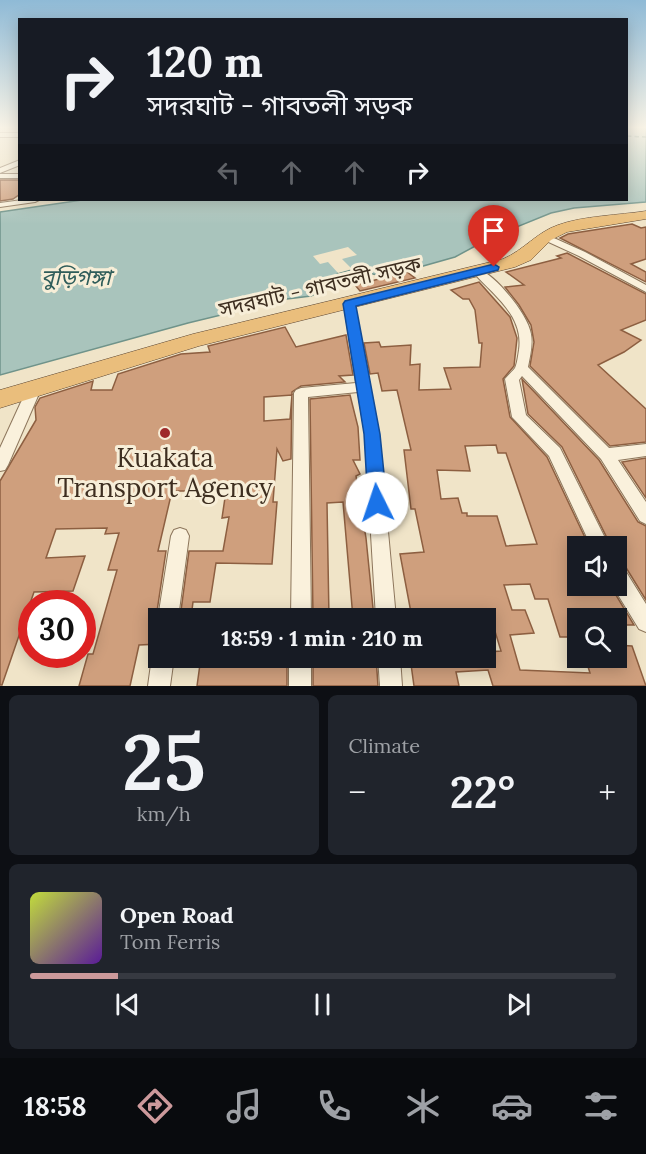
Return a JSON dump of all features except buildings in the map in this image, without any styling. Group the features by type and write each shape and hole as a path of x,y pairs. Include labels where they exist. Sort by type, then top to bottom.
{"highway":[{"name":"সদরঘাট - গাবতলী সড়ক","path":"0,399 193,340 478,272 525,255 545,237 575,225 646,215"}],"street":[{"path":"0,160 18,161"},
{"path":"0,171 18,162"},
{"path":"0,176 18,176"},
{"path":"0,205 28,201"},
{"path":"545,237 582,254 646,289"},
{"path":"478,272 489,280 508,304 525,332 522,368 512,379 519,417 555,452 595,536"},
{"path":"349,304 372,434 385,608"},
{"path":"522,368 606,455 646,516"},
{"path":"301,608 301,393 364,387"},
{"path":"0,465 34,389"},
{"path":"606,455 646,450"},
{"path":"169,608 180,536"},
{"path":"627,592 646,622"},
{"path":"159,686 161,668"},
{"path":"300,668 300,686"},
{"path":"390,668 392,686"}],"water":[{"name":"বুড়িগঙ্গা","path":"628,160 646,160 646,202 574,208 551,213 492,237 455,257 383,276 352,270 338,273 328,288 311,296 287,299 188,323 0,375 0,212 75,201 628,201"}],"pier":[{"path":"348,247 357,255 342,259 352,269 338,273 328,262 320,264 313,256"}],"place":[{"name":"Kuakata Transport Agency","path":"165,433"}],"route":[{"path":"377,503 372,434 349,304 494,267"}]}
